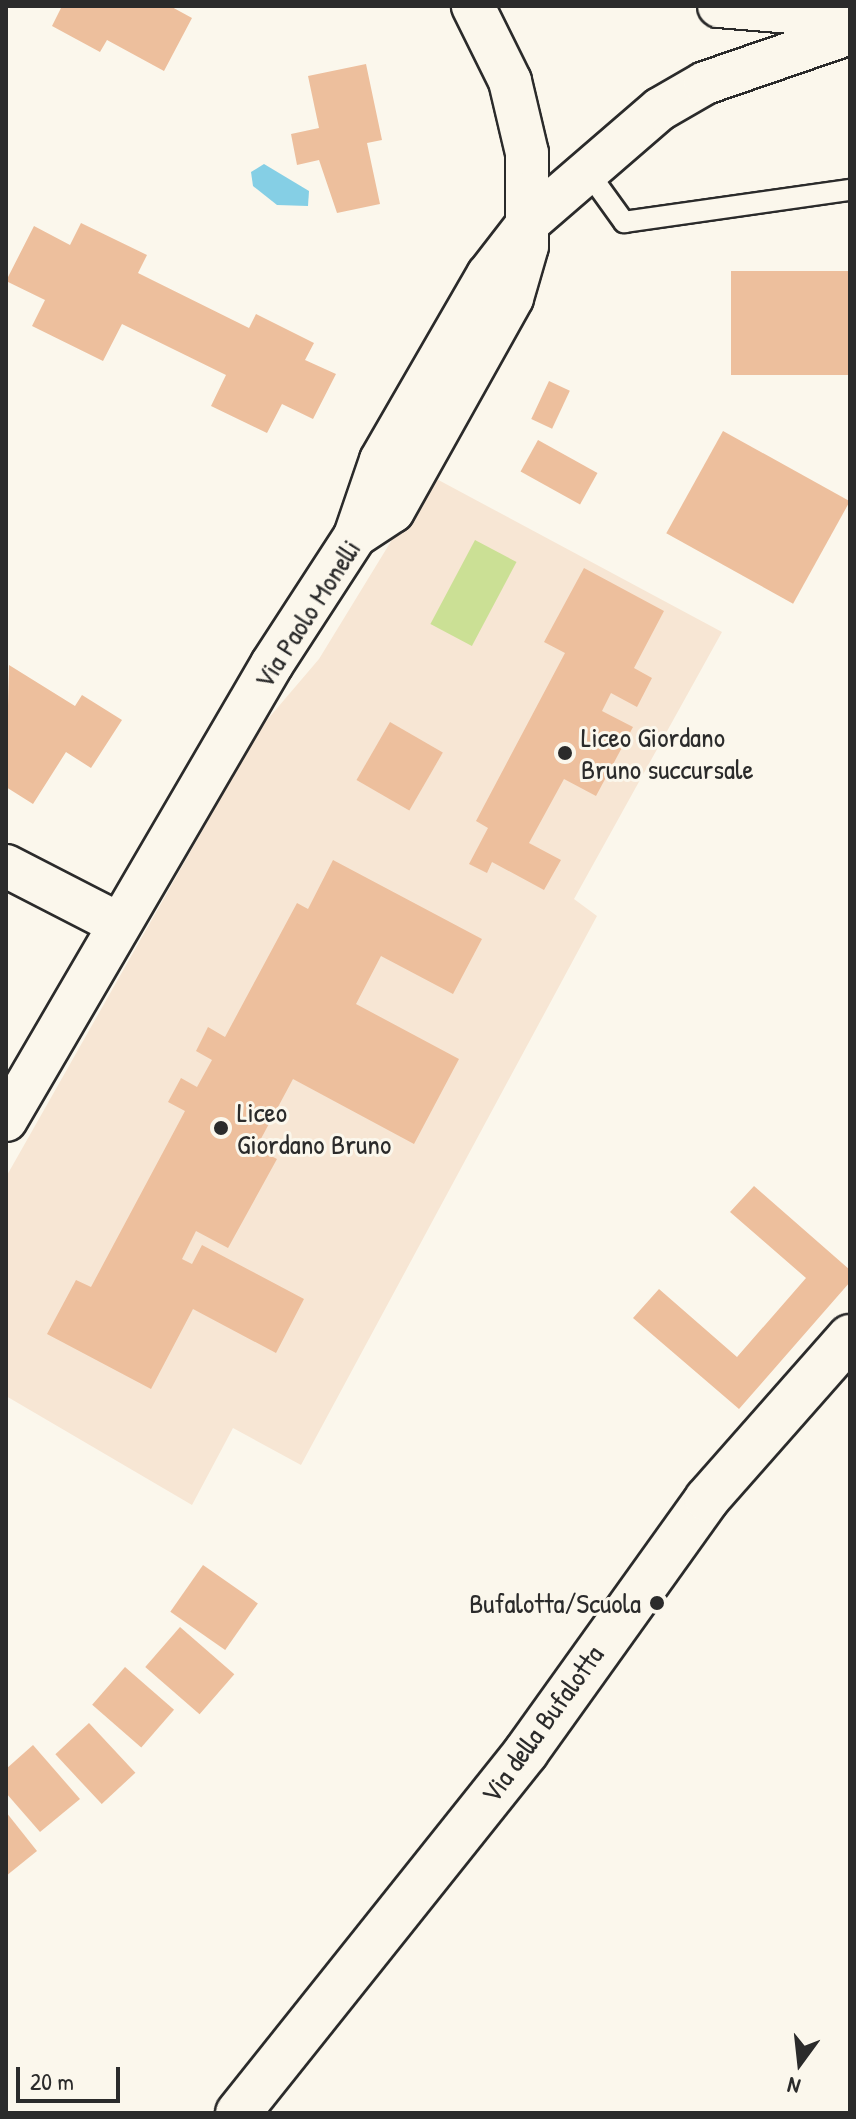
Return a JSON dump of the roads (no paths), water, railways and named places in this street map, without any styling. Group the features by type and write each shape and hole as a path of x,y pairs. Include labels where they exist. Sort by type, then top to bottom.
{"street":[{"path":"473,6 519,109 529,222"},
{"path":"719,6 850,17"},
{"path":"529,222 660,109 705,83 850,33"},
{"name":"Via Paolo Monelli","path":"6,1120 119,924 355,536 381,460 488,275 529,222"},
{"path":"6,866 119,924"},
{"name":"Via della Bufalotta","path":"238,2113 526,1752 707,1499 850,1337"}],"lane":[{"path":"588,172 624,222 850,190"}],"water":[{"path":"264,164 309,191 308,206 277,205 253,186 251,172"}],"place":[{"name":"Liceo Giordano Bruno succursale","path":"565,753"},
{"name":"Liceo Giordano Bruno","path":"221,1128"},
{"name":"Bufalotta/Scuola","path":"657,1603"}]}
